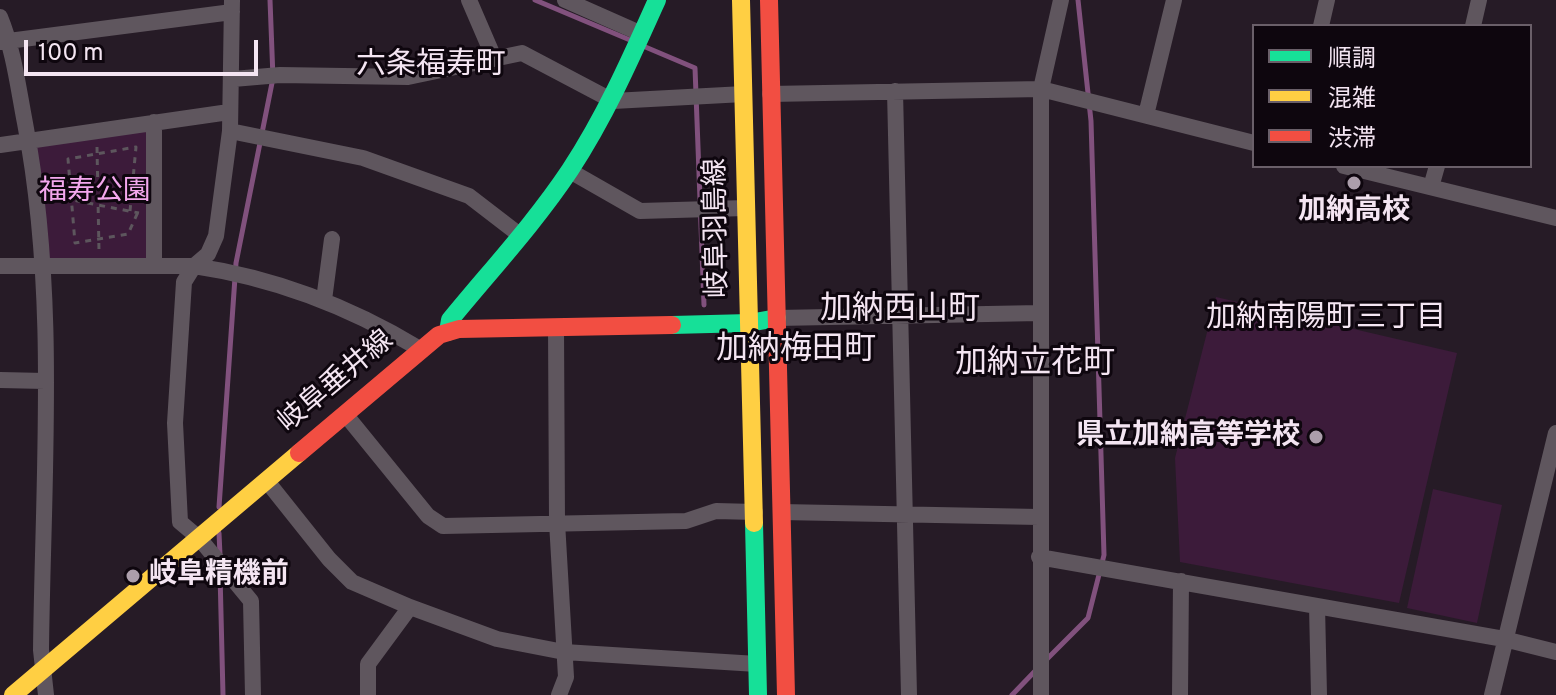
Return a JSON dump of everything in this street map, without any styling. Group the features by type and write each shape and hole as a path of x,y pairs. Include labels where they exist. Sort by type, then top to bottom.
{"main road":[{"path":"448,332 450,320 521,236 570,171 613,101 657,0"},
{"name":"岐阜羽島線","path":"741,0 758,695"},
{"name":"岐阜羽島線","path":"769,0 786,695"},
{"name":"岐阜垂井線","path":"13,695 420,349 448,332 459,329 749,323 777,318"}],"street":[{"path":"469,0 494,58"},
{"path":"565,0 642,34"},
{"path":"1041,689 1041,89 1061,0"},
{"path":"1146,115 1174,0"},
{"path":"1321,24 1327,0"},
{"path":"1473,24 1479,0"},
{"path":"5,41 232,6 230,131 216,236 208,254 194,266 184,282 175,423 180,522 199,538 251,601 253,695"},
{"path":"0,17 28,141 45,266 41,650 46,695"},
{"path":"233,79 280,75 408,77 522,53 613,101 744,94"},
{"path":"770,94 1041,89 1252,142"},
{"path":"895,91 909,695"},
{"path":"0,145 229,112"},
{"path":"154,122 154,265"},
{"path":"230,131 363,158 443,186 469,196 521,236"},
{"path":"1352,168 1556,218"},
{"path":"1431,187 1436,168"},
{"path":"570,171 640,211 746,208"},
{"path":"324,300 332,239"},
{"path":"0,266 194,266 324,300 356,312 420,349"},
{"path":"777,318 1040,313"},
{"path":"556,327 557,522 566,677 559,695"},
{"path":"0,380 45,381"},
{"path":"345,414 428,516 443,526 686,521 716,511 755,512"},
{"path":"1492,695 1555,443"},
{"path":"266,480 329,559 352,582 410,607 497,639 564,652 757,664"},
{"path":"781,512 1039,517"},
{"path":"1039,557 1504,639 1556,652"},
{"path":"1180,695 1181,581"},
{"path":"1317,606 1319,695"},
{"path":"368,695 368,664 410,607"}],"path":[{"path":"95,130 100,241 97,267"},
{"path":"130,211 136,147 68,159 75,243 128,234 138,212"},
{"path":"37,192 99,207 138,212 154,233"}],"green space":[{"name":"福寿公園","path":"151,125 152,263 47,264 32,144"},
{"path":"1216,297 1457,353 1399,603 1180,562 1175,458"},
{"path":"1433,489 1502,505 1477,623 1407,608"}],"waterway":[{"path":"219,507 236,263 273,78 270,0"},
{"path":"535,0 630,40"},
{"path":"1044,662 1088,618 1104,555 1091,121 1078,0"},
{"path":"643,46 695,68 704,305"},
{"path":"219,533 220,555"},
{"path":"220,573 223,695"},
{"path":"1012,695 1037,669"}],"traffic: fast":[{"path":"448,332 450,320 542,209 583,150 617,87 657,0"},
{"path":"672,325 749,323 777,318"},
{"path":"754,523 758,695"}],"traffic: slow":[{"path":"741,0 754,523"},
{"path":"13,695 299,453"}],"traffic: jam":[{"path":"769,0 786,695"},
{"path":"299,453 439,335 459,329 672,325"}],"place":[{"name":"加納高校","path":"1354,183"},
{"name":"県立加納高等学校","path":"1316,437"},
{"name":"岐阜精機前","path":"133,576"}],"district":[{"name":"六条福寿町","path":"431,67"},
{"name":"加納西山町","path":"900,312"},
{"name":"加納南陽町三丁目","path":"1326,320"},
{"name":"加納梅田町","path":"796,352"},
{"name":"加納立花町","path":"1035,366"}]}
